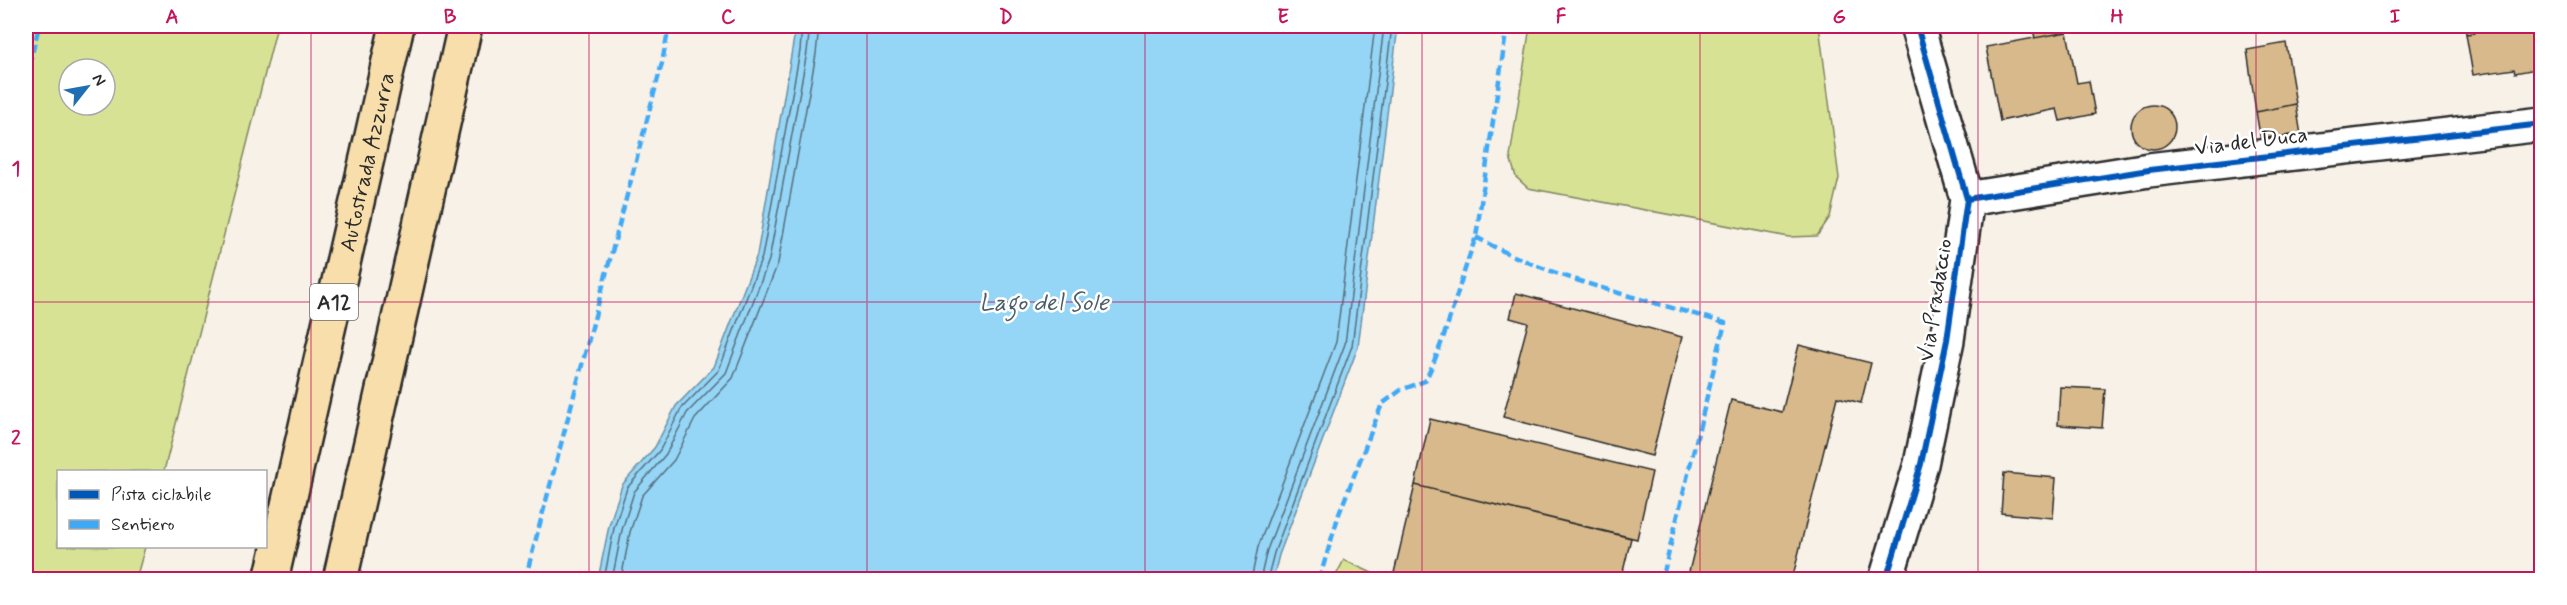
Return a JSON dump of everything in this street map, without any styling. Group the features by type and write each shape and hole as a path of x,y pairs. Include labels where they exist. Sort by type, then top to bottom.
{"highway":[{"name":"Autostrada Azzurra","path":"271,579 397,26"},
{"path":"339,579 465,26"}],"street":[{"name":"Via Pradaccio","path":"1886,579 1921,464 1947,340 1967,200 1917,26"},
{"name":"Via del Duca","path":"1967,200 2149,170 2541,124"}],"green space":[{"path":"26,26 277,26 164,470 57,470 57,548 145,548 136,579 26,579"},
{"path":"1530,26 1819,26 1839,178 1830,217 1817,236 1789,237 1528,188 1516,177 1510,157"},
{"path":"1344,560 1385,579 1334,579"}],"water":[{"name":"Lago del Sole","path":"796,26 1398,26 1358,347 1279,555 1273,579 598,579 609,526 622,485 655,447 676,406 714,367 757,255"}],"building":[{"path":"2032,26 2066,26 2067,32 2035,38"},
{"path":"2465,26 2473,26 2474,33 2466,34"},
{"path":"2473,26 2541,26 2542,68 2515,73 2514,69 2473,75 2466,34 2474,33"},
{"path":"2067,32 2077,83 2089,81 2095,114 2060,121 2057,109 2000,121 1986,47"},
{"path":"2286,43 2296,104 2256,112 2247,50"},
{"path":"2296,104 2301,135 2261,141 2256,112"},
{"path":"2153,105 2168,112 2175,127 2168,142 2153,149 2138,142 2131,127 2138,112"},
{"path":"1516,293 1682,337 1652,456 1503,417 1528,323 1510,318"},
{"path":"1799,345 1871,363 1861,403 1837,397 1792,580 1687,580 1731,400 1782,412"},
{"path":"2060,387 2105,389 2102,428 2058,425"},
{"path":"1430,419 1652,472 1637,539 1415,485"},
{"path":"2004,473 2056,478 2053,518 2001,513"},
{"path":"1415,485 1631,538 1621,580 1421,580 1394,573"}],"marked path":[{"path":"26,78 39,26"},
{"path":"525,580 662,63 669,26"},
{"path":"1319,580 1339,514 1382,404 1401,390 1425,381 1446,328 1476,237 1507,26"},
{"path":"1476,237 1505,252 1566,277 1725,323 1662,580"}],"cycle path":[{"path":"1886,580 1921,464 1947,340 1967,199 1917,26"},
{"path":"1967,199 2149,170 2542,124"}]}
